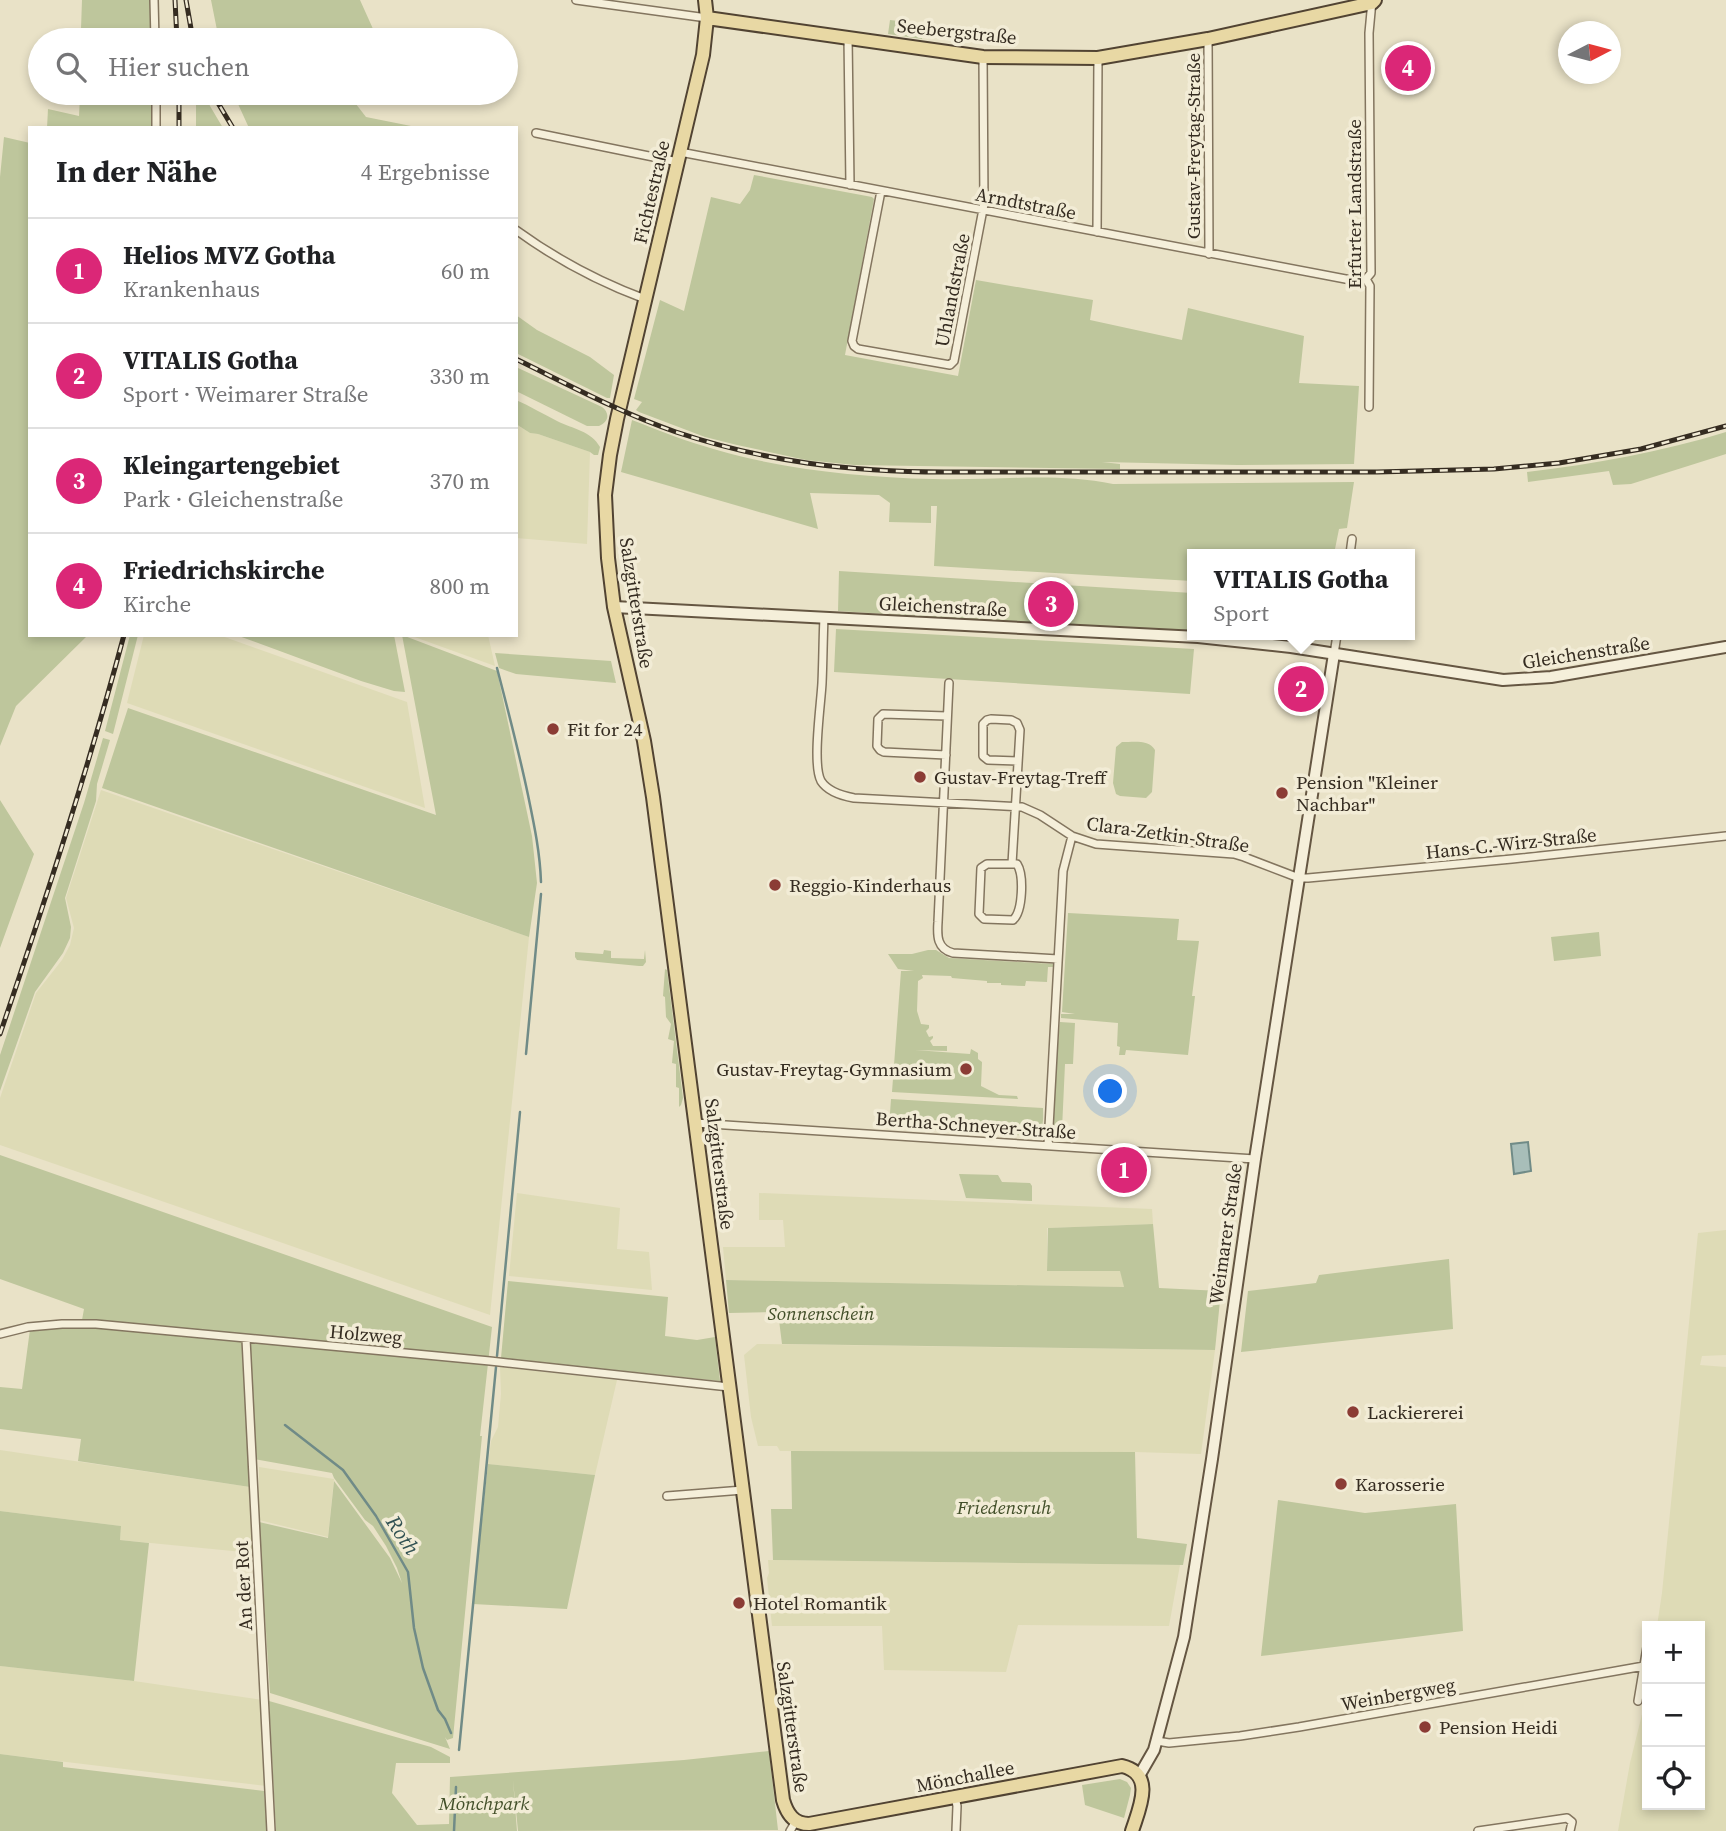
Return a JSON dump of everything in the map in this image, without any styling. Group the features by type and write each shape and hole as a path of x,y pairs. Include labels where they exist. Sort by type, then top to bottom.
{"main road":[{"name":"Fichtestraße","path":"627,375 702,60 707,18 705,0"},
{"name":"Seebergstraße","path":"707,18 983,57 1098,58 1208,39 1373,1"},
{"name":"Salzgitterstraße","path":"627,375 610,455 605,495 608,558 614,607 644,741 653,797 783,1800 793,1826"},
{"name":"Mönchallee","path":"793,1826 816,1824 1122,1766 1139,1776"},
{"name":"Weimarer Straße","path":"1132,1831 1143,1791 1139,1776"}],"street":[{"path":"154,0 155,28"},
{"name":"Seebergstraße","path":"576,0 707,18"},
{"name":"Erfurter Landstraße","path":"1369,407 1370,286 1366,279 1371,273 1369,33 1373,1"},
{"path":"848,37 850,185"},
{"name":"Gustav-Freytag-Straße","path":"1208,39 1209,254"},
{"name":"Uhlandstraße","path":"881,191 852,341 858,349 950,365 954,361 983,211 983,57"},
{"path":"1097,232 1098,58"},
{"path":"156,105 156,126"},
{"name":"Arndtstraße","path":"536,133 850,185 1356,281 1366,279"},
{"path":"518,231 563,261 616,288 645,299"},
{"path":"1351,549 1352,539"},
{"name":"Gleichenstraße","path":"614,607 1187,636"},
{"name":"Clara-Zetkin-Straße","path":"824,617 818,762 821,780 832,791 866,800 1015,806 1030,809 1072,836 1096,844 1234,854 1299,878"},
{"name":"Gleichenstraße","path":"1234,640 1479,677 1516,680 1551,677 1726,647"},
{"name":"Weimarer Straße","path":"1139,1776 1157,1741 1184,1636 1336,640"},
{"path":"949,682 937,936 941,946 953,953 1058,959"},
{"path":"946,755 884,752 877,746 878,719 883,713 947,716"},
{"path":"1012,864 1020,730 1015,721 985,721 983,756 988,760 1018,761"},
{"name":"Clara-Zetkin-Straße","path":"1048,1145 1063,872 1072,836"},
{"name":"Hans-C.-Wirz-Straße","path":"1299,878 1726,836"},
{"path":"987,864 1012,864 1017,864 1021,871 1019,912 1013,920 984,919 979,914 981,868 987,864"},
{"name":"Bertha-Schneyer-Straße","path":"695,1123 1255,1159"},
{"name":"Holzweg","path":"0,1334 28,1326 96,1324 490,1361 729,1387"},
{"name":"An der Rot","path":"246,1339 271,1831"},
{"path":"667,1496 743,1490"},
{"name":"Weinbergweg","path":"1157,1741 1171,1743 1299,1727 1642,1666"},
{"path":"1638,1702 1642,1678"},
{"path":"955,1797 956,1831"},
{"path":"1478,1831 1567,1818 1572,1822 1570,1831"}],"shaded area":[{"path":"518,425 530,433 590,452 587,544 518,538"},
{"path":"144,637 225,637 407,702 425,808 127,703"},
{"path":"415,637 488,637 495,666"},
{"path":"101,790 529,937 490,1315 0,1145 0,1098 36,993 62,960 70,945 74,928 66,898"},
{"path":"517,1193 620,1208 617,1249 649,1252 652,1290 509,1276"},
{"path":"759,1193 1152,1209 1153,1224 1047,1228 1047,1271 1121,1271 1124,1287 726,1280 723,1247 785,1247 783,1220 759,1220"},
{"path":"1726,1230 1726,1355 1702,1356 1700,1365 1726,1367 1726,1831 1618,1831 1642,1714 1642,1810 1705,1810 1705,1621 1658,1621 1698,1233"},
{"path":"757,1344 1215,1350 1201,1454 780,1451 777,1446 758,1446 751,1417 744,1355"},
{"path":"500,1367 617,1380 595,1475 488,1464 491,1441 498,1427"},
{"path":"0,1450 250,1487 253,1553 120,1540 121,1526 0,1511"},
{"path":"259,1467 334,1479 328,1537 259,1520"},
{"path":"768,1560 1180,1565 1169,1626 1018,1625 1006,1672 884,1670 882,1626 772,1626"},
{"path":"0,1666 134,1681 262,1700 266,1786 0,1754"}],"green space":[{"path":"82,0 150,0 151,28 81,28"},
{"path":"211,0 360,0 373,28 217,28"},
{"path":"890,20 924,24 922,39 888,34"},
{"path":"80,105 152,105 152,126 47,126 48,109 79,116"},
{"path":"196,105 210,105 222,126 196,126"},
{"path":"238,105 357,105 366,117 411,126 248,126"},
{"path":"4,137 28,143 28,637 86,637 16,706 0,746 0,177"},
{"path":"754,175 874,199 845,355 958,376 976,280 1093,300 1090,320 1182,340 1188,308 1304,336 1299,383 1359,386 1354,464 1102,462 1120,464 1120,469 854,465 806,460 737,445 705,437 639,412 636,410 642,402 634,399 660,300 684,311 711,197 740,204 750,190"},
{"path":"518,316 537,330 590,357 614,375 610,398 518,354"},
{"path":"518,368 602,407 607,415 606,420 599,426 587,426 518,392"},
{"path":"518,401 587,434 600,447 598,455 538,434 530,433 518,425"},
{"path":"632,420 743,457 851,474 933,479 1068,478 1113,484 1354,482 1347,528 1339,529 1335,549 1187,549 1187,581 934,566 937,506 931,506 931,523 889,522 890,503 879,495 810,493 818,529 621,472"},
{"path":"1726,432 1726,454 1631,484 1613,485 1609,471 1528,482 1527,472 1628,457"},
{"path":"839,571 1187,593 1187,633 838,611"},
{"path":"836,629 1194,649 1190,694 834,672"},
{"path":"129,637 137,637 113,734 105,731"},
{"path":"241,637 394,637 405,692 361,681"},
{"path":"402,637 407,637 497,671 532,836 537,883 529,937 102,788 128,708 436,815"},
{"path":"495,653 611,661 616,683 516,674 499,668"},
{"path":"103,738 110,740 97,784 96,801 65,898 71,927 70,938 63,953 35,992 0,1091 0,1055"},
{"path":"1122,742 1145,743 1155,750 1152,792 1146,798 1116,794 1113,783 1116,747"},
{"path":"0,800 34,854 0,948"},
{"path":"1068,913 1179,919 1177,940 1199,941 1188,1055 1126,1050 1125,1055 1119,1055 1118,1023 1061,1018 1061,1014 1075,1014 1062,1012"},
{"path":"1599,932 1601,956 1554,961 1551,937"},
{"path":"604,950 611,951 611,958 644,959 645,950 646,962 639,966 577,960 575,957 575,952 603,954"},
{"path":"936,950 949,958 1054,964 1055,967 1048,967 1047,982 1026,981 1025,986 1001,985 951,976 922,975 923,978 918,981 917,1011 921,1024 929,1025 926,1031 929,1037 933,1036 930,1041 933,1046 947,1046 947,1051 915,1050 970,1054 971,1049 978,1053 978,1059 982,1062 981,1086 999,1095 1017,1096 1018,1099 892,1092 901,971 914,971 898,969 888,954 912,954"},
{"path":"665,969 683,1098 679,1107 676,1064 672,1063 674,1041 668,1039 671,1024 666,1017 663,996"},
{"path":"1060,1022 1075,1023 1073,1064 1065,1064 1062,1129 1059,1129 1058,1139 1053,1137 1052,1133"},
{"path":"891,1099 1043,1108 1042,1124 1040,1131 1033,1136 889,1127"},
{"path":"0,1155 492,1327 453,1738 447,1740 445,1737 450,1749 270,1693 259,1522 328,1538 334,1481 390,1558 402,1583 386,1546 332,1473 249,1458 250,1487 78,1461 81,1439 0,1429 0,1387 22,1389 31,1322 82,1320 84,1309 0,1279"},
{"path":"959,1174 998,1175 1002,1182 1030,1183 1032,1201 966,1198"},
{"name":"Sonnenschein","path":"1153,1224 1159,1288 1221,1291 1215,1350 782,1344 778,1312 729,1313 726,1280 1124,1287 1120,1271 1047,1271 1048,1228"},
{"path":"1449,1259 1453,1329 1241,1352 1248,1291 1316,1283 1319,1275"},
{"path":"508,1281 668,1297 665,1336 697,1340 715,1337 720,1381 501,1358"},
{"name":"Friedensruh","path":"791,1451 1135,1452 1137,1538 1187,1544 1183,1565 773,1560 771,1509 792,1509"},
{"path":"488,1464 595,1475 567,1609 473,1604"},
{"path":"1278,1500 1365,1513 1456,1504 1463,1631 1261,1656"},
{"path":"0,1511 121,1526 120,1540 149,1543 134,1681 0,1666"},
{"name":"Mönchpark","path":"269,1701 431,1747 450,1757 450,1763 396,1763 392,1793 417,1825 449,1824 450,1777 769,1751 778,1830 518,1831 513,1780 517,1831 276,1831"},
{"path":"0,1754 63,1762 63,1767 264,1791 267,1831 0,1831"},
{"path":"1120,1779 1127,1782 1131,1788 1124,1818 1085,1805 1082,1785"}],"water":[{"path":"1528,1142 1531,1171 1514,1174 1511,1144"}],"waterway":[{"path":"497,668 530,806 541,882"},
{"path":"526,1054 541,894"},
{"path":"497,1356 520,1112"},
{"path":"459,1750 496,1367"},
{"name":"Roth","path":"285,1425 343,1470 376,1516 408,1572 414,1628 423,1668 438,1710 451,1733"},
{"name":"Roth","path":"454,1831 456,1787"}],"railway":[{"path":"175,0 176,28"},
{"path":"186,0 191,28"},
{"path":"179,105 179,126"},
{"path":"219,105 232,126"},
{"path":"518,360 615,407 676,432 710,442 808,463 909,472 1377,472 1494,469 1559,463 1641,449 1726,426"},
{"path":"0,1034 65,836 123,637"}],"place":[{"name":"Friedrichskirche","path":"1408,68"},
{"name":"Kleingartengebiet","path":"1051,604"},
{"name":"VITALIS Gotha","path":"1301,689"},
{"name":"Fit for 24","path":"553,729"},
{"name":"Gustav-Freytag-Treff","path":"920,777"},
{"name":"Pension \"Kleiner Nachbar\"","path":"1282,793"},
{"name":"Reggio-Kinderhaus","path":"775,885"},
{"name":"Gustav-Freytag-Gymnasium","path":"966,1069"},
{"name":"Helios MVZ Gotha","path":"1124,1170"},
{"name":"Lackiererei","path":"1353,1412"},
{"name":"Karosserie","path":"1341,1484"},
{"name":"Hotel Romantik","path":"739,1603"},
{"name":"Pension Heidi","path":"1425,1727"}]}
